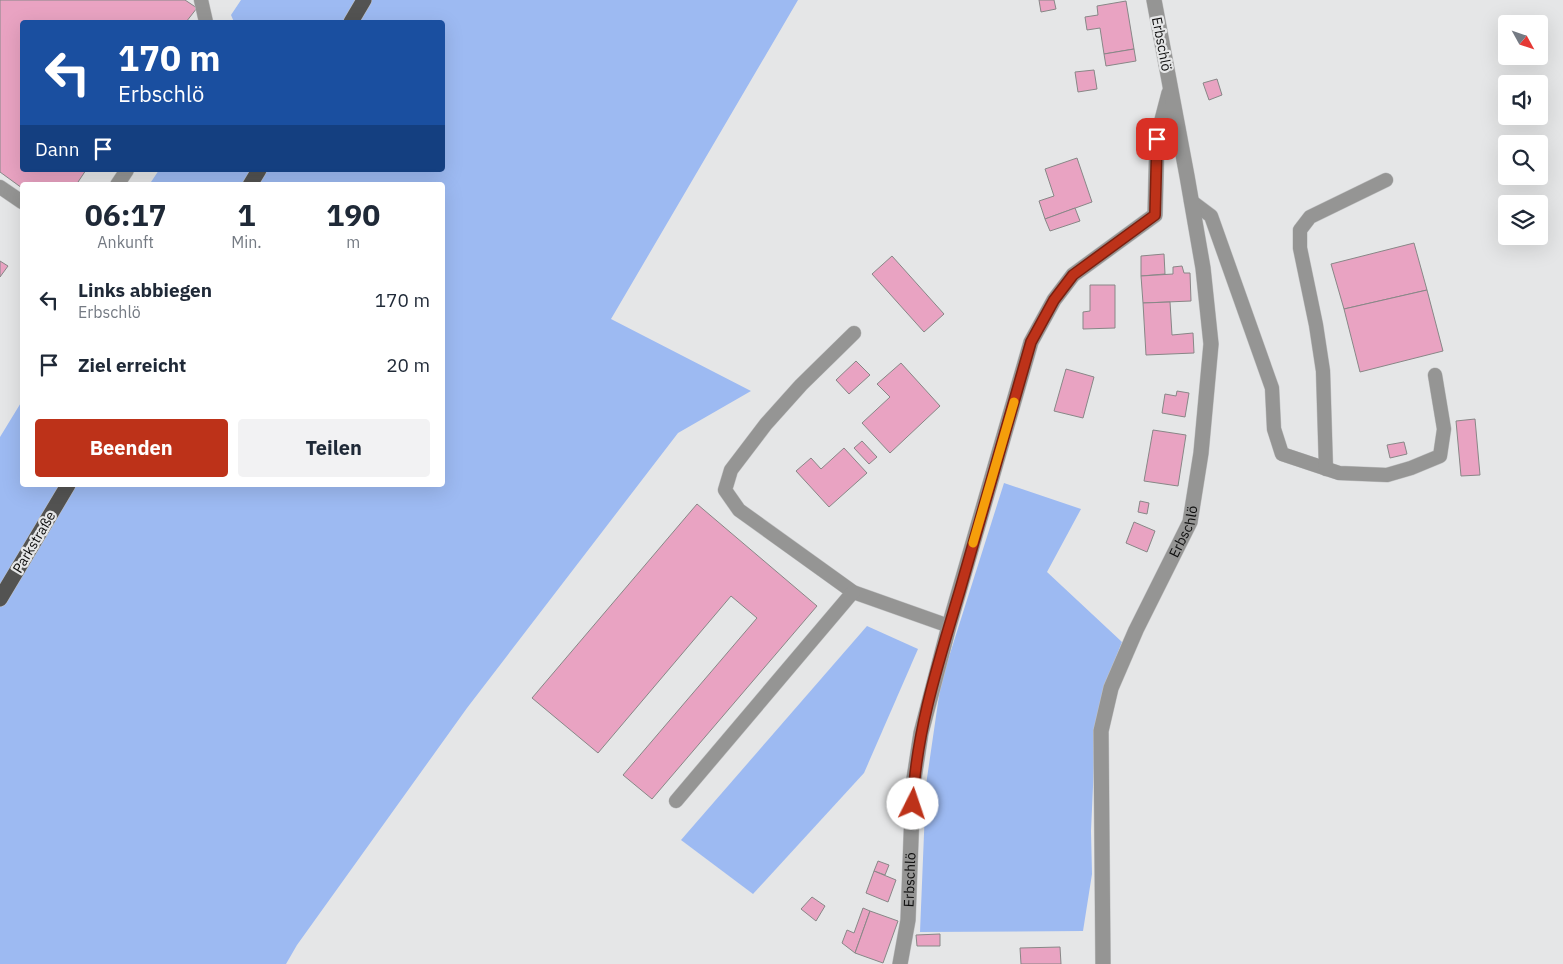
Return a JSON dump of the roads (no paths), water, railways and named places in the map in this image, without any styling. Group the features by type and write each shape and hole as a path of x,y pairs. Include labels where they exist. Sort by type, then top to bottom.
{"main road":[{"path":"351,20 364,0"},
{"name":"Parkstraße","path":"0,599 67,487"}],"street":[{"name":"Erbschlö","path":"1103,964 1101,731 1111,688 1136,630 1190,522 1202,453 1211,344 1203,268 1192,201 1154,0"},
{"name":"Erbschlö","path":"900,964 908,920 913,785 922,733 949,626 1031,342 1054,300 1073,275 1155,215 1157,139 1170,88"}],"lane":[{"path":"201,0 206,20"},
{"path":"1326,469 1323,371 1316,325 1300,248 1300,230 1310,218 1386,180"},
{"path":"0,187 20,201"},
{"path":"1192,201 1211,216 1272,388 1274,429 1282,454 1338,473 1387,475 1411,468 1440,456 1444,429 1435,375"},
{"path":"854,332 801,385 766,424 731,470 725,490 739,510 853,592 949,626"},
{"path":"676,801 853,592"}]}
